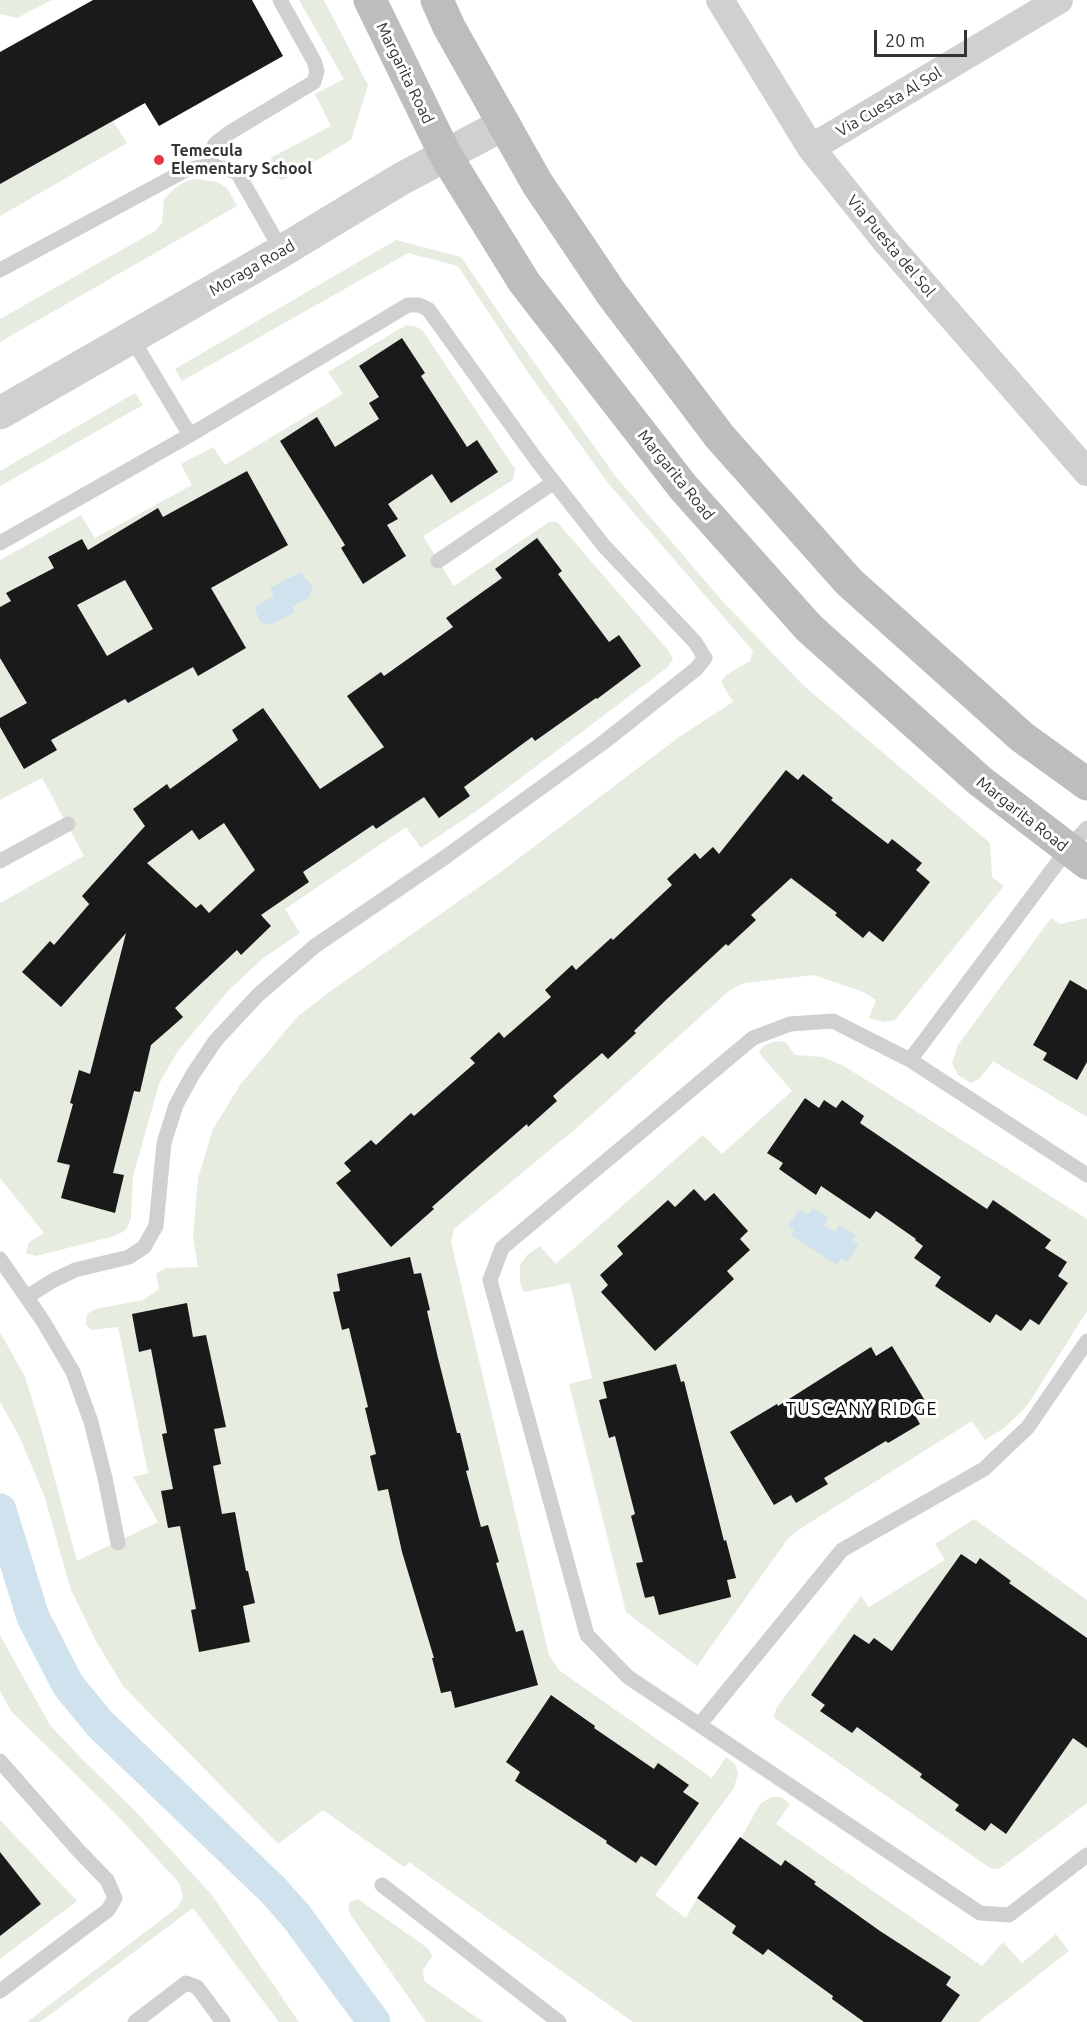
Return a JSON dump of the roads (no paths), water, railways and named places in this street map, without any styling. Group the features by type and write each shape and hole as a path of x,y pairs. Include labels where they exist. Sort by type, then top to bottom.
{"main road":[{"name":"Margarita Road","path":"369,0 446,156 524,282 683,488 809,627 980,781 1080,847"},
{"path":"437,0 448,27 537,183 611,292 720,437 849,582 1022,737 1087,784"}],"street":[{"name":"Via Puesta del Sol","path":"720,0 811,148 884,239 1087,472"},
{"name":"Via Cuesta Al Sol","path":"811,148 1059,0"},
{"name":"Moraga Road","path":"0,413 282,251 401,179 504,124"}],"lane":[{"path":"210,165 215,144 229,133 314,82 317,71 314,61 280,0"},
{"path":"0,270 186,170 210,165 237,172 282,251"},
{"path":"0,543 190,435 408,305 418,305 428,309 554,482 604,546 695,642 705,658 696,669 604,742 444,858 315,946 258,995 216,1040 176,1105 164,1143 156,1226 144,1247 129,1257 75,1270 52,1281 27,1298"},
{"path":"131,337 190,435"},
{"path":"438,561 554,482"},
{"path":"0,861 68,824"},
{"path":"910,1060 1080,847"},
{"path":"1087,1175 910,1060 833,1021 790,1024 753,1038 502,1248 490,1281 587,1635 628,1677 980,1913 1009,1915 1087,1855"},
{"path":"0,1259 73,1372 91,1422 118,1543"},
{"path":"700,1724 842,1550 984,1469 1028,1427 1087,1341"},
{"path":"0,1761 107,1880 115,1898 108,1910 0,1991"},
{"path":"382,1885 559,2022"},
{"path":"135,2022 186,1983 197,1987 223,2022"}],"water":[{"path":"301,573 312,586 308,598 292,607 295,612 270,625 260,622 255,609 258,604 274,596 270,588"},
{"path":"813,1208 829,1218 824,1225 835,1232 840,1225 856,1235 853,1241 859,1244 847,1262 841,1259 837,1265 791,1235 794,1230 788,1226 799,1210 808,1215"}],"waterway":[{"path":"0,1510 33,1617 68,1685 100,1724 273,1890 296,1916 374,2022"}],"place":[{"name":"Temecula Elementary School","path":"159,160"}],"district":[{"name":"TUSCANY RIDGE","path":"862,1409"}]}
